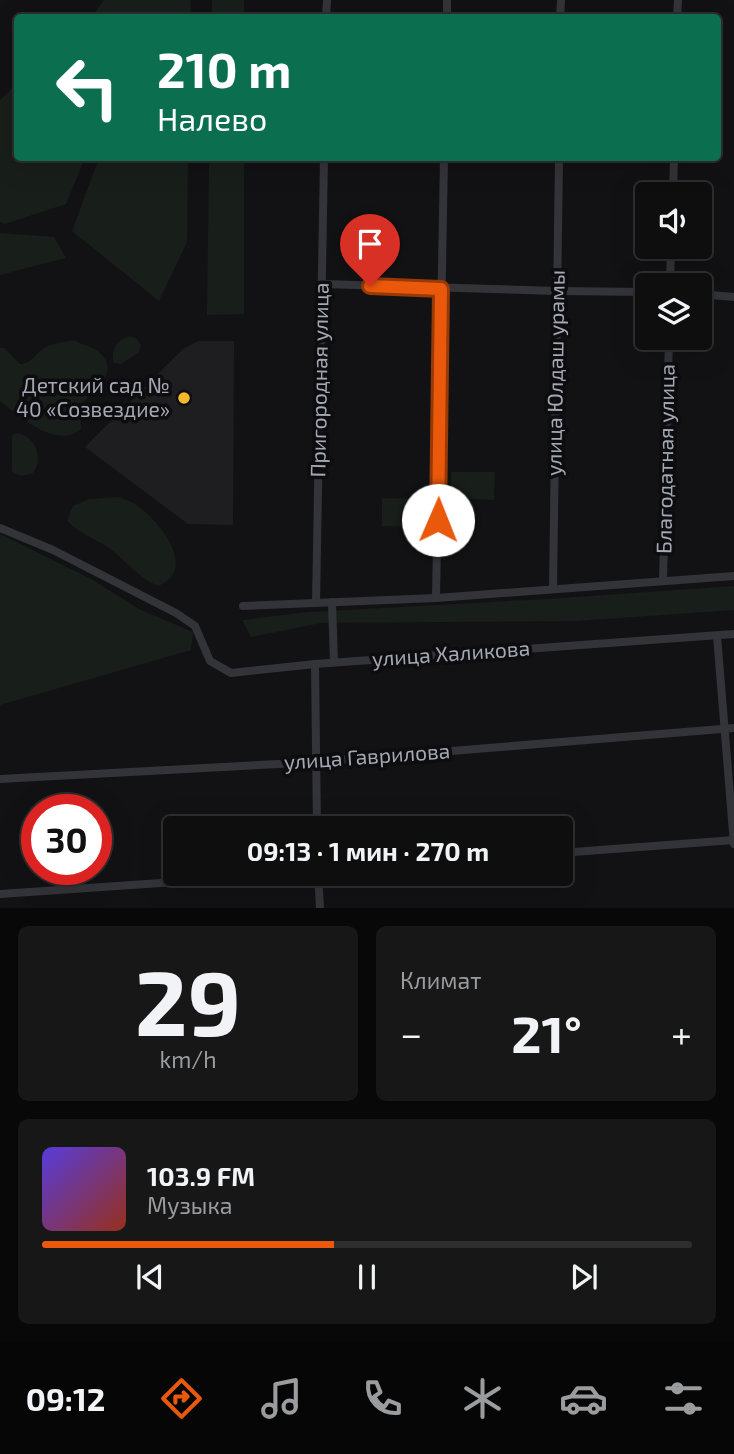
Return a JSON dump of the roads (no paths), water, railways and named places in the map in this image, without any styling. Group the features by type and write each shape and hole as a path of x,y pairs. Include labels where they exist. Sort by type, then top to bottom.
{"street":[{"name":"Пригородная улица","path":"316,603 324,161"},
{"path":"436,597 444,161"},
{"name":"улица Юлдаш урамы","path":"553,589 559,161"},
{"path":"673,182 674,161"},
{"path":"322,284 635,292"},
{"path":"712,295 734,297"},
{"name":"Благодатная улица","path":"663,581 669,350"},
{"name":"улица Халикова","path":"0,528 53,550 176,613 195,626 210,661 225,672 231,673 334,662 734,635"},
{"path":"243,606 436,597 734,576"},
{"path":"332,602 334,662"},
{"path":"573,852 734,841 729,729 718,636"},
{"path":"316,664 317,816"},
{"name":"улица Гаврилова","path":"0,779 316,762 729,729"},
{"path":"0,894 163,883"},
{"path":"319,886 320,908"}],"place":[{"name":"Детский сад № 40 «Созвездие»","path":"184,398"}]}
